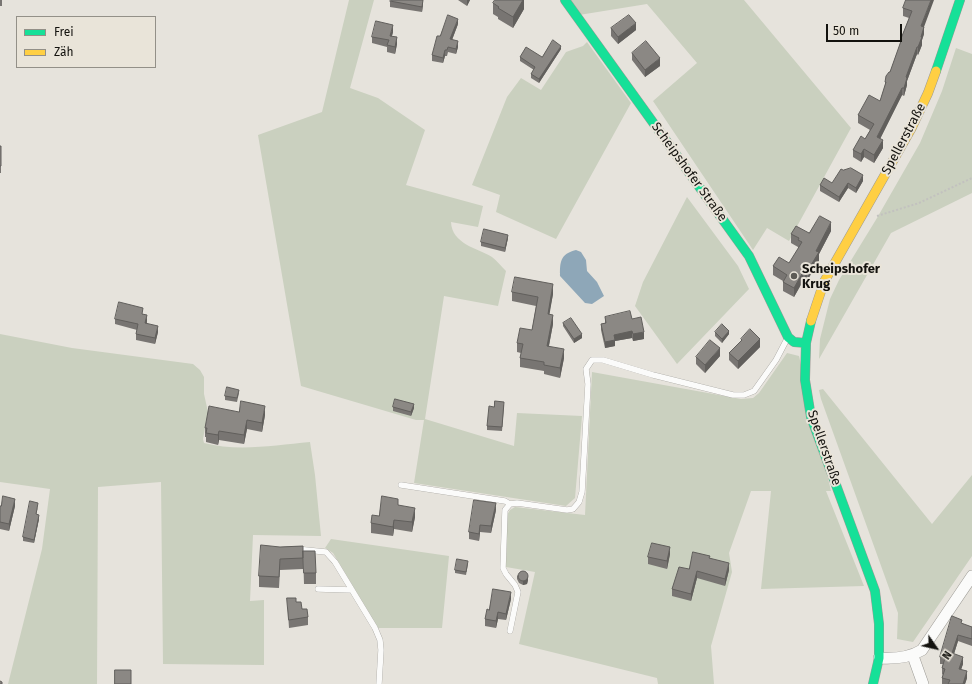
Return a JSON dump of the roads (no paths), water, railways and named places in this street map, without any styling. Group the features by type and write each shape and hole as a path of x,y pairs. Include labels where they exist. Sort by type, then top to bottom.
{"street":[{"name":"Scheipshofer Straße","path":"565,0 749,256 788,337"},
{"name":"Spellerstraße","path":"873,684 879,658 879,624 875,592 811,417 805,380 806,343 810,325 824,282 912,129 928,93 960,0"},
{"path":"788,337 794,342 806,343"},
{"path":"879,658 913,656 922,650 972,576"},
{"path":"913,656 923,684"}],"lane":[{"path":"401,485 506,501 510,504 517,503 566,510 574,509 579,502 582,492 588,384 586,370 592,360 603,360 653,375 733,395 744,395 754,391 776,360 788,337"},
{"path":"510,504 505,510 503,568 518,592 510,631"},
{"path":"291,548 326,552 335,562 375,628 380,640 381,650 379,684"},
{"path":"318,589 352,590"}],"water":[{"path":"576,250 581,252 586,260 587,271 597,282 604,296 592,304 585,303 560,276 562,259 567,254"}],"place":[{"name":"Scheipshofer Krug","path":"794,276"}]}
